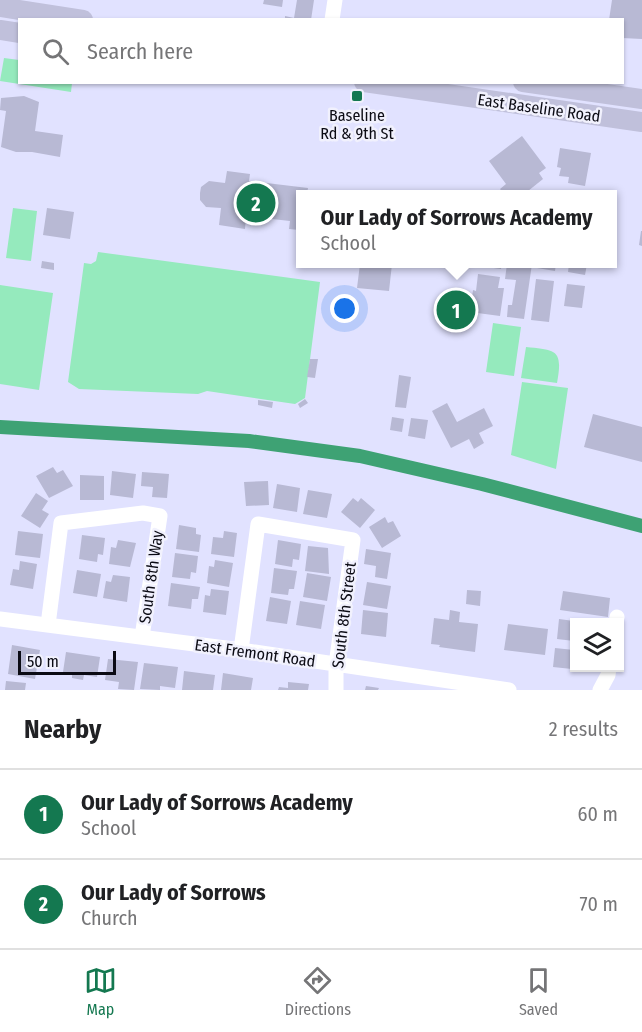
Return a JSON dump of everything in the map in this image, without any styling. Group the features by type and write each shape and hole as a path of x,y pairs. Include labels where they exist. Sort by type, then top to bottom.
{"main road":[{"path":"0,8 69,18"},
{"path":"0,30 18,33"},
{"name":"East Baseline Road","path":"378,84 642,122"},
{"name":"East Baseline Road","path":"536,84 642,99"},
{"path":"578,113 581,91"}],"street":[{"path":"332,18 334,0"},
{"name":"South 8th Way","path":"48,625 61,523 143,513 160,516 142,638"},
{"name":"South 8th Street","path":"241,650 258,524 353,540 336,665 336,690"},
{"name":"East Fremont Road","path":"0,619 241,650 509,690"},
{"path":"600,690 608,672"}],"green space":[{"path":"4,58 18,60 18,84 0,81"},
{"path":"19,84 72,84 71,92"},
{"path":"13,208 37,211 31,261 6,258"},
{"path":"98,252 320,282 305,398 295,404 207,391 198,394 79,389 68,382 84,263 91,264 96,261"},
{"path":"0,285 53,293 39,390 0,384"},
{"path":"493,323 521,327 514,376 486,372"},
{"path":"526,347 545,349 555,354 559,364 557,383 521,378"},
{"path":"522,382 568,388 556,469 511,455"}],"building":[{"path":"264,0 283,0 282,7 263,4"},
{"path":"297,0 314,0 311,18 294,18"},
{"path":"612,0 642,0 642,39 624,38 624,18 609,18"},
{"path":"24,96 39,102 35,131 63,135 60,157 32,152 16,152 1,147 6,111 0,110 1,98"},
{"path":"522,136 546,168 539,173 543,179 529,190 501,190 506,184 489,161"},
{"path":"560,148 591,153 585,186 568,183 569,177 559,176 561,168 557,167"},
{"path":"227,171 250,174 249,181 308,188 308,190 296,190 296,230 289,229 290,221 246,216 245,229 219,225 221,208 206,207 200,200 200,193 201,187 209,181 225,183"},
{"path":"47,208 74,212 70,239 43,235"},
{"path":"642,231 642,246 639,245"},
{"path":"42,261 54,263 54,270 41,268"},
{"path":"360,268 392,268 389,291 357,288"},
{"path":"506,268 531,268 524,319 507,317 508,305 512,305 516,280 505,279"},
{"path":"537,268 555,268 555,271"},
{"path":"568,268 586,268 585,275 568,272"},
{"path":"478,274 500,277 498,288 504,288 500,316 470,312"},
{"path":"536,279 554,281 549,322 531,320"},
{"path":"567,284 585,286 582,308 564,306"},
{"path":"310,359 318,359 315,378 307,377"},
{"path":"399,375 411,377 406,408 395,407"},
{"path":"305,399 308,403 300,408 298,404"},
{"path":"258,400 273,402 272,408 258,405"},
{"path":"447,403 457,422 484,408 493,426 479,433 484,443 474,449 469,439 451,448 432,411"},
{"path":"593,414 642,427 642,462 584,447"},
{"path":"392,417 404,419 402,432 390,430"},
{"path":"411,418 428,420 425,439 408,436"},
{"path":"53,467 57,473 63,470 73,486 49,498 36,476"},
{"path":"112,471 136,474 133,498 110,495"},
{"path":"142,472 169,474 167,498 152,497 153,487 141,486"},
{"path":"80,475 104,476 104,500 80,500"},
{"path":"268,481 269,505 246,506 244,482"},
{"path":"277,484 300,488 297,512 273,508"},
{"path":"308,490 332,494 327,518 303,514"},
{"path":"36,493 48,501 42,510 49,514 40,528 21,516"},
{"path":"353,498 358,502 361,498 375,510 360,528 341,512"},
{"path":"385,517 388,523 393,521 401,536 382,548 369,527"},
{"path":"179,525 196,528 196,534 201,535 199,552 176,549"},
{"path":"18,531 43,534 40,558 15,555"},
{"path":"224,531 237,533 234,557 211,554 213,537 223,538"},
{"path":"82,535 105,538 103,555 98,554 97,562 79,559"},
{"path":"118,540 136,543 130,567 109,564 111,547 116,548"},
{"path":"278,540 301,544 299,560 293,559 292,567 275,564"},
{"path":"308,546 328,548 329,574 305,571"},
{"path":"366,549 391,553 387,579 375,577 376,566 364,564"},
{"path":"175,553 198,556 196,573 191,572 190,579 172,577"},
{"path":"215,560 233,563 229,587 207,583 209,566 214,567"},
{"path":"20,561 37,564 33,589 10,585 13,569 19,570"},
{"path":"274,568 297,571 294,589 289,589 288,595 271,593"},
{"path":"77,570 101,574 97,597 73,593"},
{"path":"307,573 331,577 327,601 303,597"},
{"path":"113,575 130,577 127,602 103,598 106,581 111,582"},
{"path":"367,582 391,586 387,609 363,605"},
{"path":"171,583 200,587 198,599 192,599 191,609 168,606"},
{"path":"211,589 229,591 226,615 203,612 205,595 210,596"},
{"path":"467,590 481,591 480,606 466,604"},
{"path":"563,591 610,598 608,617 560,610"},
{"path":"270,597 291,601 287,624 266,621"},
{"path":"300,601 325,605 321,629 296,625"},
{"path":"363,610 388,613 386,637 361,634"},
{"path":"450,610 460,612 459,622 478,624 475,652 431,644 434,618 449,620"},
{"path":"559,619 570,620 570,641 557,639"},
{"path":"508,624 548,629 545,655 504,650"},
{"path":"12,645 40,650 35,679 8,674"},
{"path":"555,648 570,650 570,669 553,667"},
{"path":"66,652 100,657 97,677 84,675 83,680 72,678 72,673 63,672"},
{"path":"108,659 138,662 134,690 118,689 119,682 105,680"},
{"path":"144,663 178,667 175,688 160,686 160,690 140,689"},
{"path":"184,671 215,675 213,690 182,690"},
{"path":"223,673 253,678 251,690 221,690"},
{"path":"6,681 26,683 25,690 5,690"},
{"path":"288,682 309,684 308,690 278,690 279,687 288,688"},
{"path":"366,686 379,688 378,690 365,690"}],"waterway":[{"path":"0,427 249,441 360,456 482,484 642,526"}],"place":[{"name":"Baseline Rd & 9th St","path":"357,96"},
{"name":"Our Lady of Sorrows","path":"256,203"},
{"name":"Our Lady of Sorrows Academy","path":"456,310"}]}
